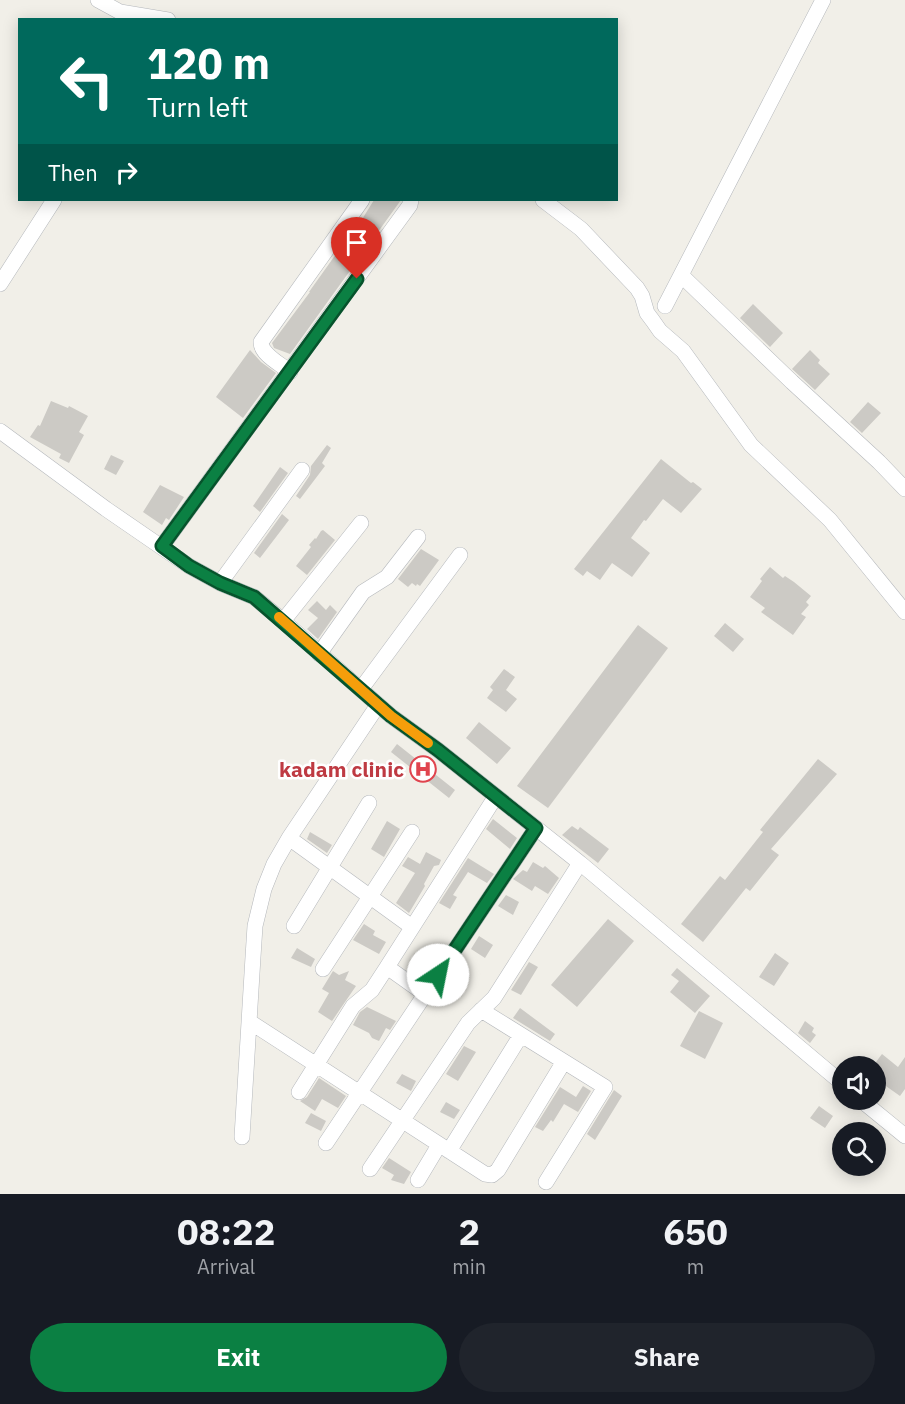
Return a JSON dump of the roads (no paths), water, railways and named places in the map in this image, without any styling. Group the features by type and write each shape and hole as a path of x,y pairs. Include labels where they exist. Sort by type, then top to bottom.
{"street":[{"path":"98,0 120,12 156,18"},
{"path":"665,306 823,0"},
{"path":"0,284 53,201"},
{"path":"291,372 264,352 261,342 361,201"},
{"path":"162,546 291,372 410,206 411,201"},
{"path":"544,201 581,229 637,288 652,321 683,351 751,445 830,520 905,612"},
{"path":"682,276 905,489"},
{"path":"0,431 86,495 189,566 220,583 254,597 378,705 580,863 832,1075"},
{"path":"220,583 302,470"},
{"path":"284,621 361,523"},
{"path":"319,654 363,592 387,577 418,537"},
{"path":"361,689 460,555"},
{"path":"242,1137 255,926 264,889 274,864 289,838 378,705"},
{"path":"299,1092 353,1006 372,990 496,796"},
{"path":"294,926 331,869 369,803"},
{"path":"326,1143 536,828"},
{"path":"323,969 412,832"},
{"path":"289,838 412,927"},
{"path":"370,1169 468,1023 495,998 580,863"},
{"path":"387,967 425,994"},
{"path":"482,1010 563,1063 605,1087 546,1182"},
{"path":"250,1022 485,1174 492,1175 498,1170 563,1063"},
{"path":"418,1180 444,1148 521,1035"},
{"path":"873,1110 905,1136"}],"place":[{"name":"kadam clinic","path":"423,769"}]}
